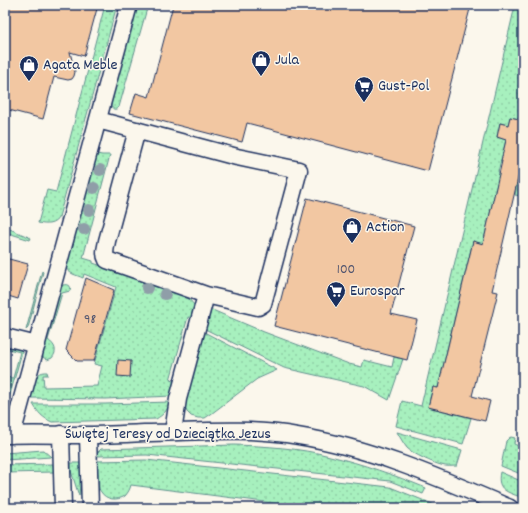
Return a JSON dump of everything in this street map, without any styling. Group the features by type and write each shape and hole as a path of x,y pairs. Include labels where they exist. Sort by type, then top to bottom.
{"street":[{"path":"8,435 37,345 129,5"},
{"path":"98,120 137,130 237,157 299,170 264,304 258,307 206,295 107,260 105,256 107,242 137,130"},
{"path":"172,432 178,399 206,295"},
{"path":"6,337 37,345"},
{"name":"Świętej Teresy od Dzieciątka Jezus","path":"8,435 88,435 243,431 298,435 350,447 424,472 510,508"},
{"path":"61,434 63,508"},
{"path":"88,435 90,508"}],"green space":[{"path":"105,5 117,5 59,217 55,222 50,224 38,223 47,190 56,192"},
{"path":"137,5 148,5 119,107 114,109 112,108 111,100"},
{"path":"515,6 523,8 523,120 510,117 508,125 500,123 497,137 506,140 498,172 523,178 523,195 515,195 517,183 498,179 483,244 473,241 438,388 433,387 428,407 471,418 463,444 396,426 402,401 421,406"},
{"path":"97,154 110,155 83,258 93,261 93,263 173,291 189,299 195,306 193,318 188,317 170,380 176,382 172,396 105,399 31,398 34,381 42,372 47,372 48,375 43,375 44,387 97,386 102,366 94,364 116,287 84,274 83,278 71,273 66,267"},
{"path":"5,227 31,238 30,240 5,232"},
{"path":"42,271 43,272 28,328 26,330"},
{"path":"63,285 69,285 70,291 62,293 48,340 54,346 55,353 52,358 47,360 43,357 42,353 60,289"},
{"path":"210,309 264,332 349,364 362,367 364,360 392,367 394,357 403,359 389,400 364,386 284,368 205,329"},
{"path":"204,332 277,370 257,379 205,418 198,418 191,416 185,407"},
{"path":"10,346 20,348 22,352 9,398 5,398 5,377 13,378 20,352 8,349"},
{"path":"170,402 165,412 156,419 52,422 41,415 33,404 105,404"},
{"path":"397,432 462,450 457,466 437,464 414,453 407,448"},
{"path":"511,437 515,438 514,444 523,448 523,475 501,466 506,441"},
{"path":"234,445 282,448 318,453 366,466 426,488 423,494 390,481 147,455 97,456 96,454 101,449"},
{"path":"43,450 51,457 5,460 5,453"},
{"path":"146,460 390,487 435,505 434,508 312,508 131,485 129,491 122,498 112,499 103,495 99,488 98,476 95,471 96,461"},
{"path":"71,463 80,463 81,471 79,496 71,471"},
{"path":"53,464 54,472 5,473 5,465"},
{"path":"500,472 523,482 523,498 504,490 500,483"}],"building":[{"name":"Agata Meble","path":"5,5 98,5 84,56 70,52 75,72 74,76 72,79 68,80 54,77 43,119 5,109"},
{"path":"173,5 471,5 428,171 247,123 242,142 130,113 136,93 149,97"},
{"path":"510,117 523,120 523,166 521,165 492,291 498,292 472,396 490,401 485,421 428,407 433,387 438,388 473,241 483,244 506,140 497,137 500,123 508,125"},
{"path":"307,198 414,226 391,314 417,320 407,360 274,326"},
{"path":"5,258 28,264 18,299 5,295"},
{"path":"86,278 114,290 94,361 77,361 66,350"},
{"path":"118,360 131,361 130,377 117,376"}],"place":[{"name":"Jula","path":"261,77"},
{"name":"Agata Meble","path":"29,82"},
{"name":"Gust-Pol","path":"364,103"},
{"name":"Action","path":"352,244"},
{"name":"Eurospar","path":"336,308"}]}
